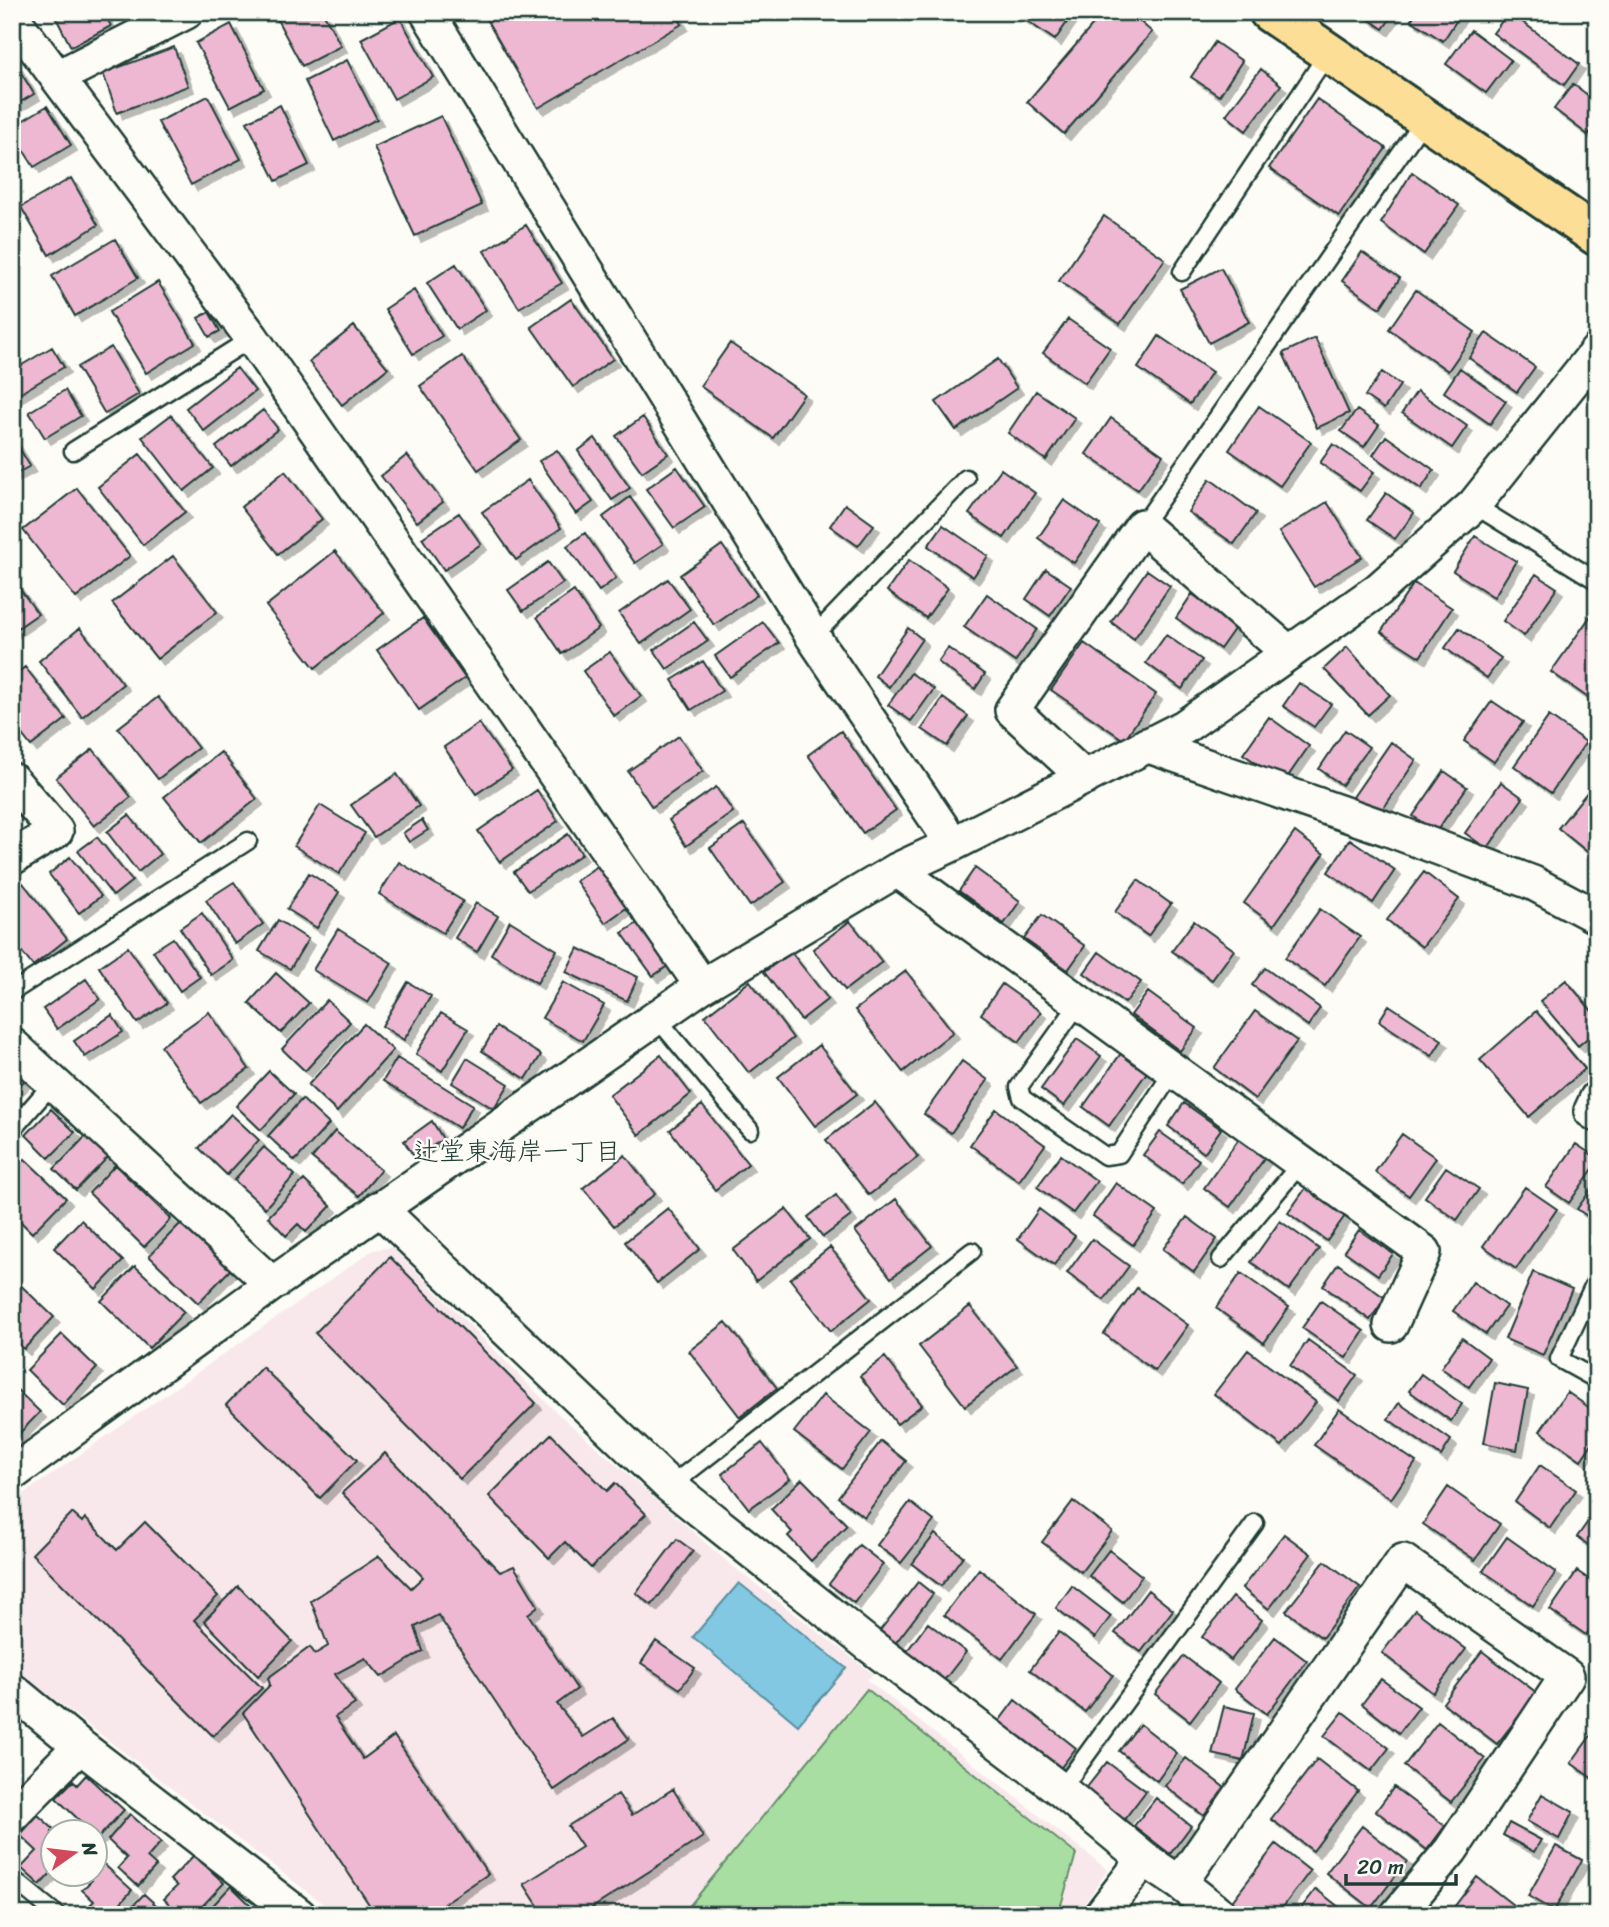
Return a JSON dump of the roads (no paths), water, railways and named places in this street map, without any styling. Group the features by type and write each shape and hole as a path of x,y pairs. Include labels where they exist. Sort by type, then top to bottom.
{"main road":[{"path":"1269,12 1597,236"}],"street":[{"path":"58,77 186,12"},
{"path":"427,12 813,636 953,844"},
{"path":"12,18 252,338 702,986"},
{"path":"12,1474 379,1208 702,986 897,870 1184,727 1378,590 1474,505 1597,351"},
{"path":"1085,778 1012,710 1142,526 1288,652"},
{"path":"1146,746 1388,829 1533,883 1597,917"},
{"path":"12,780 56,831 12,858"},
{"path":"897,870 1424,1252 1391,1325"},
{"path":"12,1045 272,1284"},
{"path":"1597,1098 1591,1111 1597,1115"},
{"path":"379,1208 670,1486 868,1644 1061,1790 1143,1859 1221,1915"},
{"path":"1180,1883 1403,1561 1567,1676 1451,1850 1397,1915"},
{"path":"12,1690 80,1746 299,1915"},
{"path":"12,1815 80,1746"},
{"path":"1101,1915 1143,1859"}],"lane":[{"path":"1182,272 1328,53"},
{"path":"1142,526 1424,120"},
{"path":"72,451 252,338"},
{"path":"813,636 966,478"},
{"path":"1474,505 1597,581"},
{"path":"12,992 248,841"},
{"path":"1080,1002 1019,1087 1022,1098 1105,1156 1119,1154 1174,1070"},
{"path":"656,1017 750,1130"},
{"path":"12,1130 53,1083"},
{"path":"1221,1259 1301,1163"},
{"path":"670,1486 972,1251"},
{"path":"1597,1278 1559,1359 1597,1380"},
{"path":"1061,1790 1255,1523"},
{"path":"12,1878 57,1915"}],"water":[{"path":"739,1583 846,1668 798,1725 693,1637"}],"district":[{"name":"辻堂東海岸一丁目","path":"517,1151"}]}
